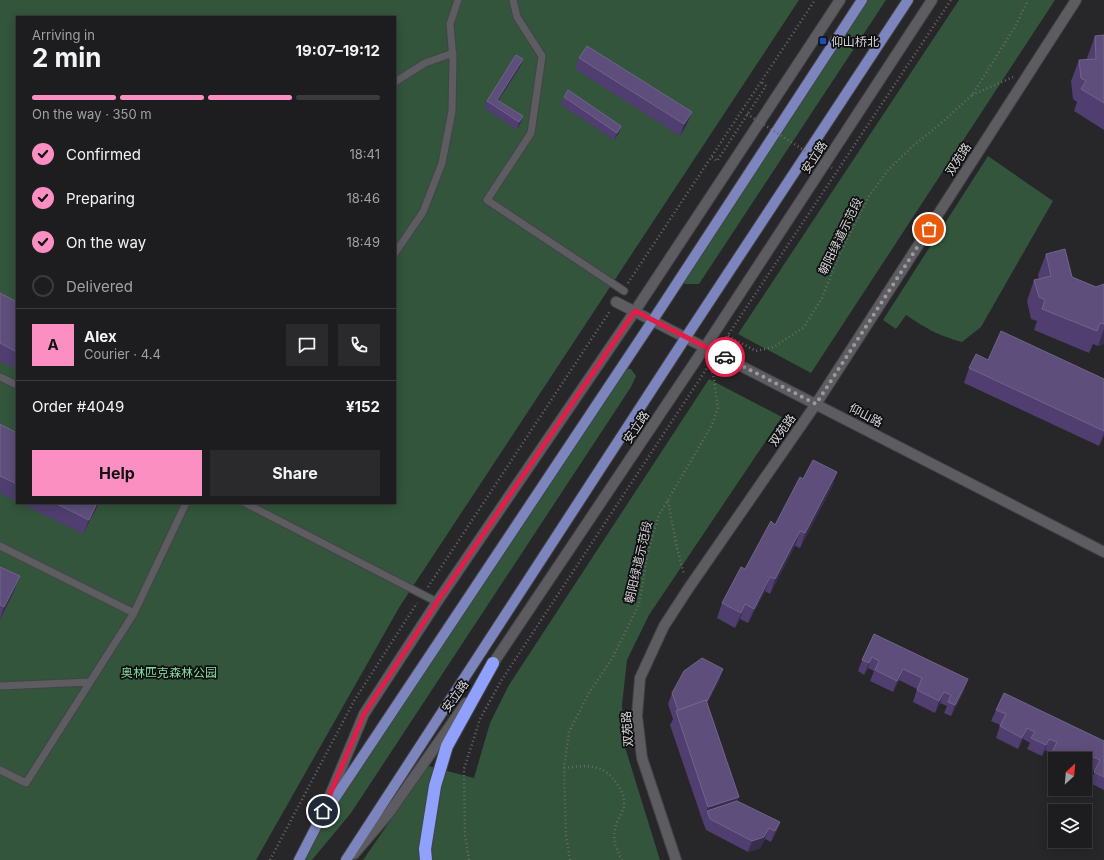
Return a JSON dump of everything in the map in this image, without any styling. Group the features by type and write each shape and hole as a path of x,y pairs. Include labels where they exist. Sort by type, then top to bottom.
{"highway":[{"path":"426,860 426,849 435,786 447,746 493,663"}],"main road":[{"path":"299,860 317,825 653,320 862,0"},
{"name":"安立路","path":"348,860 686,338 908,0"}],"street":[{"path":"317,825 364,714 437,602 635,311 840,0"},
{"name":"安立路","path":"348,860 389,813 493,663 705,347 932,0"},
{"name":"双苑路","path":"676,860 642,758 637,716 640,678 664,626 688,588 816,404 1076,0"},
{"name":"仰山路","path":"616,302 1104,552"}],"lane":[{"path":"396,251 422,212 442,163 452,111 453,53 450,24 458,0"},
{"path":"513,0 517,17 542,56 531,133 487,200 624,291"},
{"path":"396,81 425,63 453,53"},
{"path":"0,377 16,385"},
{"path":"0,770 26,783 134,613 186,504"},
{"path":"250,504 437,602"},
{"path":"0,546 134,613"},
{"path":"0,686 90,682"}],"path":[{"path":"624,291 815,0"},
{"path":"469,860 465,836 464,769 480,719 501,681 716,353 951,0"},
{"name":"朝阳绿道示范段","path":"728,336 756,351 774,347 804,326 822,298 839,255 869,196 888,170 913,146 938,126 972,95 1015,27 1028,0"},
{"path":"972,95 1032,68"},
{"path":"712,157 717,160 748,114 766,86 761,82"},
{"path":"748,114 832,168"},
{"path":"270,860 354,701 616,302"},
{"name":"朝阳绿道示范段","path":"570,860 566,836 564,768 569,732 590,693 613,657 639,604 648,552 658,515 668,501 712,425 718,408 714,379 710,364"},
{"path":"668,501 677,548 688,588"},
{"path":"564,768 582,766 600,768 613,778 623,793 624,806 614,830 614,844 622,860"}],"green space":[{"name":"奥林匹克森林公园","path":"0,0 799,0 400,606 256,860 0,860"},
{"path":"860,0 886,0 699,284 685,284 678,275"},
{"path":"959,0 1055,0 811,373 738,334"},
{"path":"988,156 1053,201 981,327 962,342 932,331 906,315 896,329 883,320"},
{"path":"616,368 631,369 636,376 631,387 351,813 312,860 303,860 320,827"},
{"path":"709,379 782,417 649,615 627,660 622,705 625,747 660,860 363,860 428,766 474,778 490,723 509,685"}],"building":[{"path":"1104,35 1104,103 1081,89 1086,81 1081,78 1079,60 1096,59 1095,36"},
{"path":"587,46 692,112 684,124 579,58"},
{"path":"516,55 523,59 497,100 523,116 519,122 487,101"},
{"path":"568,90 621,126 617,133 564,97"},
{"path":"1065,249 1072,277 1096,287 1104,284 1104,324 1100,323 1097,331 1042,309 1045,300 1039,297 1034,280 1051,276 1046,254"},
{"path":"0,293 16,301 16,351 0,343"},
{"path":"1001,331 1104,379 1104,431 969,368 976,354 988,360"},
{"path":"0,424 16,432 16,484 0,476"},
{"path":"813,460 837,472 805,533 800,531 775,579 770,577 754,609 745,604 741,613 722,603 741,567 745,569 771,521 775,525 800,477 803,479"},
{"path":"57,504 97,504 89,520"},
{"path":"0,567 20,576 4,607 0,605"},
{"path":"874,634 968,679 955,705 948,702 951,695 944,692 939,701 917,690 922,678 903,669 897,681 875,670 879,661 872,657 869,663 862,660"},
{"path":"702,658 723,669 707,701 706,700 678,710 672,693 684,671"},
{"path":"1004,693 1104,741 1104,777 1094,772 1100,760 1092,756 1092,752 1052,752 1057,742 1049,739 1046,745 1031,738 1035,732 1027,728 1022,738 1000,726 1006,714 996,710"},
{"path":"706,700 739,797 708,807 676,711"},
{"path":"737,801 780,822 775,831 769,828 764,837 752,841 710,819 707,811"}],"way so far":[{"path":"725,357 816,404 929,229"}],"place":[{"name":"仰山桥北","path":"823,41"}],"route":[{"path":"323,811 364,714 437,602 635,311 725,357"}]}
